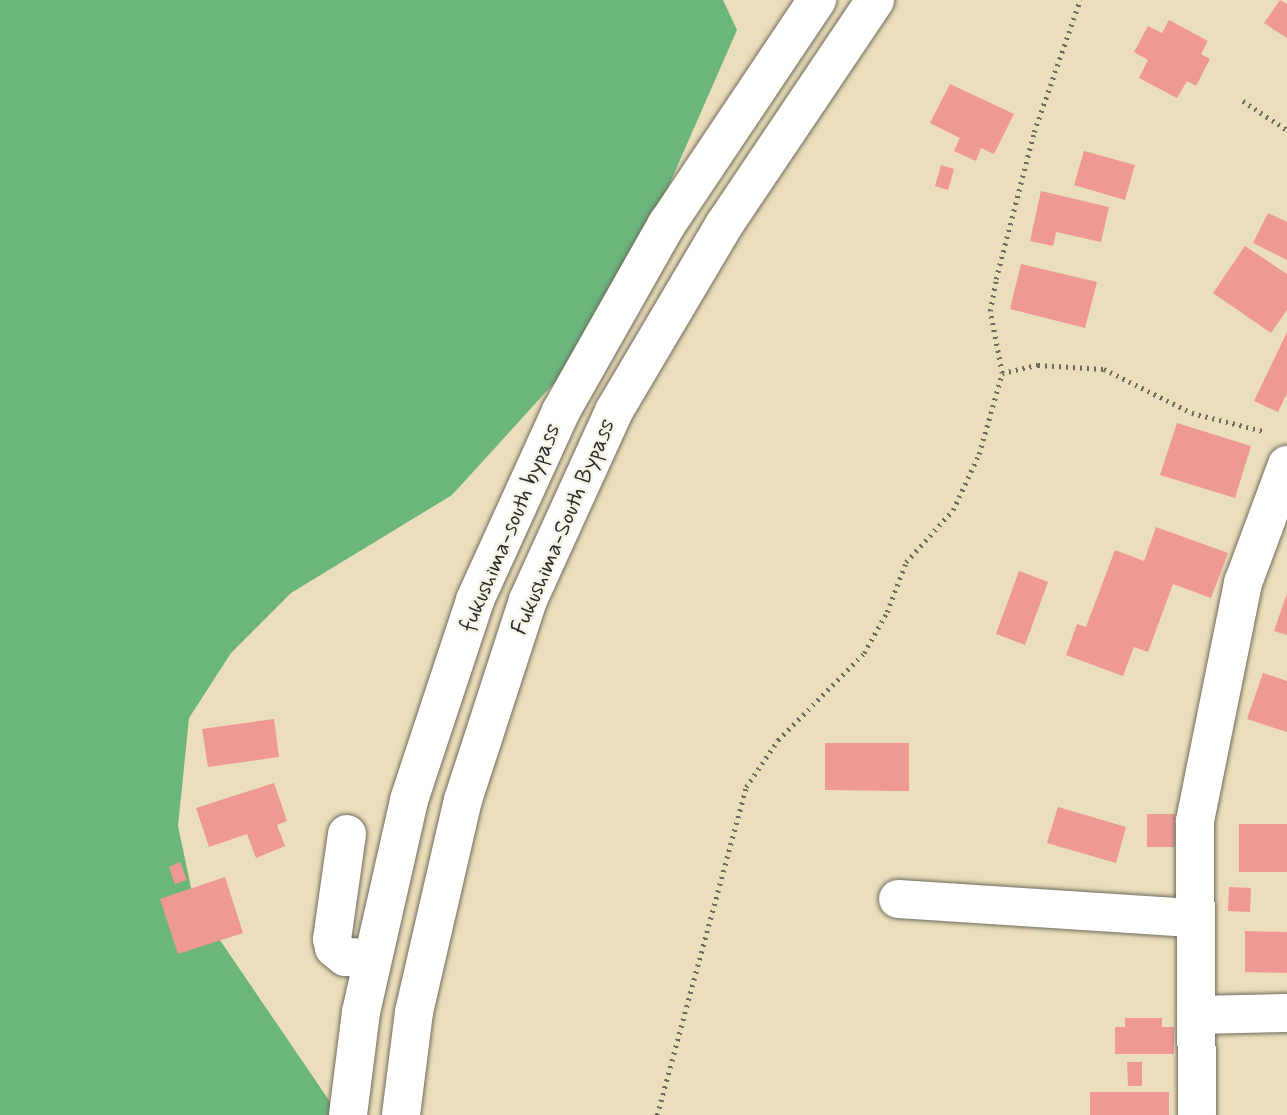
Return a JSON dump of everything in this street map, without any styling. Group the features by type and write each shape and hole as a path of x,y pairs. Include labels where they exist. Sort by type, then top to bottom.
{"main road":[{"name":"fukushima-south bypass","path":"348,1115 361,1012 409,800 475,600 561,411 667,224 817,0"},
{"name":"Fukushima-South Bypass","path":"401,1115 414,1012 463,800 528,600 614,411 724,225 875,0"},
{"path":"1197,1115 1195,821 1215,705 1243,583 1281,449"},
{"path":"347,834 341,892 330,925 332,939 334,948 345,957 373,958"},
{"path":"898,899 1195,918"},
{"path":"1196,1016 1287,1013"}],"path":[{"path":"657,1115 746,787 786,730 864,653 887,612 906,562 953,510 979,454 1002,373 990,311 996,279 1034,132 1080,0"},
{"path":"1242,101 1287,130"},
{"path":"1002,373 1038,365 1104,369 1192,413 1281,449"}],"green space":[{"path":"0,0 723,0 737,30 608,324 452,495 291,593 231,653 189,718 178,826 194,902 339,1115 0,1115"}],"building":[{"path":"1280,0 1287,4 1287,38 1264,23"},
{"path":"1169,20 1208,41 1201,54 1210,59 1196,86 1187,81 1177,98 1139,78 1148,60 1134,52 1148,26 1162,33"},
{"path":"950,84 1014,114 994,154 981,148 976,161 954,151 960,138 930,123"},
{"path":"1084,151 1135,165 1125,200 1074,185"},
{"path":"941,165 954,169 948,190 935,186"},
{"path":"1041,191 1109,207 1101,242 1056,232 1053,246 1030,241"},
{"path":"1268,213 1287,222 1287,260 1253,243"},
{"path":"1245,246 1287,274 1287,310 1271,333 1213,293"},
{"path":"1021,264 1097,282 1085,328 1010,309"},
{"path":"1287,332 1287,393 1278,412 1254,401"},
{"path":"1177,423 1251,446 1235,498 1160,475"},
{"path":"1156,527 1228,553 1211,598 1173,584 1148,652 1134,647 1123,676 1066,655 1077,624 1086,627 1115,550 1144,561"},
{"path":"1019,571 1048,582 1025,645 996,634"},
{"path":"1287,593 1287,635 1274,631"},
{"path":"1263,673 1287,681 1287,732 1247,719"},
{"path":"274,719 279,757 208,767 202,729"},
{"path":"825,743 909,743 909,791 825,790"},
{"path":"274,783 287,821 277,825 285,846 256,858 247,834 209,847 196,808"},
{"path":"1058,807 1126,827 1116,863 1047,843"},
{"path":"1147,814 1175,814 1175,847 1147,847"},
{"path":"1239,824 1287,824 1287,872 1239,872"},
{"path":"180,862 187,880 175,884 169,867"},
{"path":"225,877 243,933 178,954 160,899"},
{"path":"1229,887 1251,888 1250,912 1228,911"},
{"path":"1245,931 1287,932 1287,973 1245,972"},
{"path":"1125,1018 1162,1018 1162,1027 1174,1027 1174,1054 1115,1054 1115,1027 1125,1027"},
{"path":"1127,1062 1142,1062 1142,1086 1128,1086"},
{"path":"1090,1092 1169,1092 1169,1115 1090,1115"}]}
